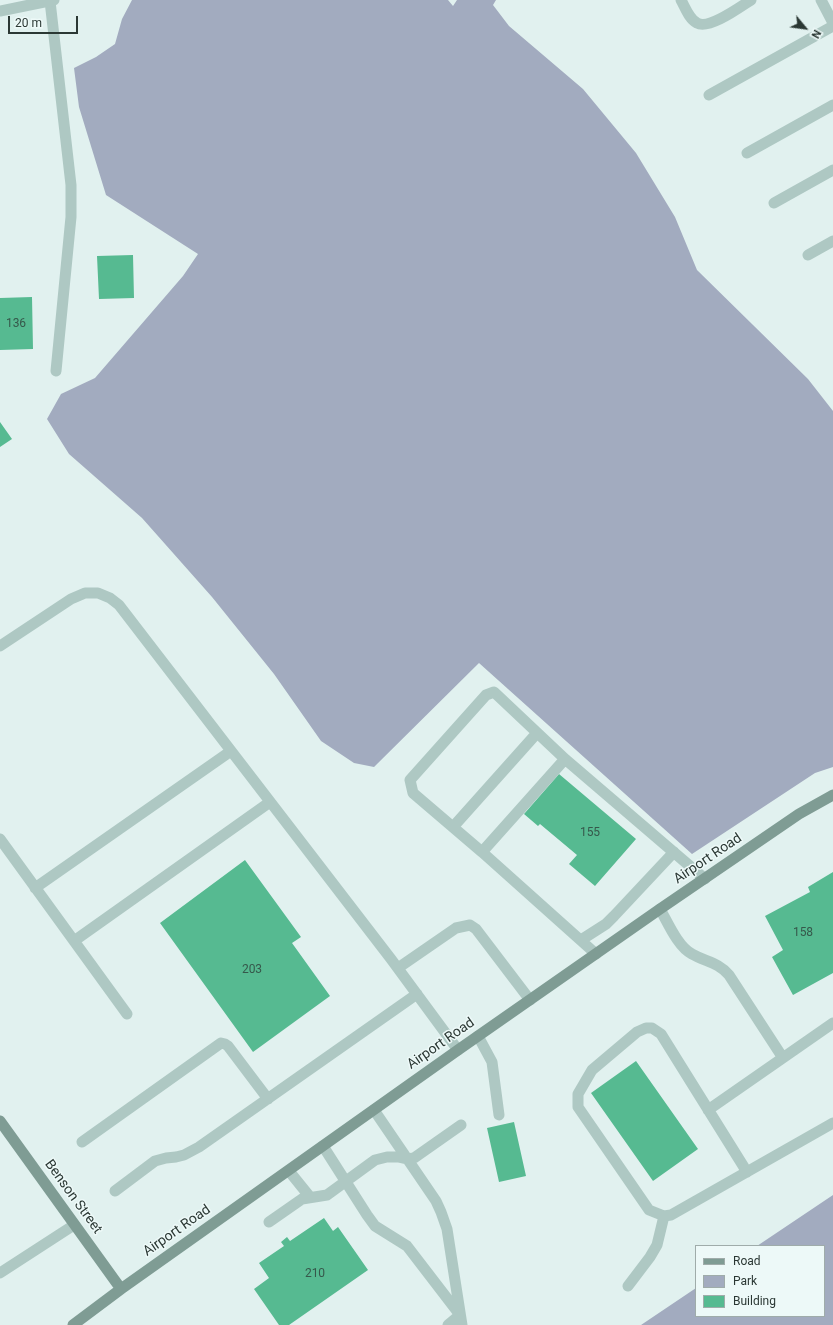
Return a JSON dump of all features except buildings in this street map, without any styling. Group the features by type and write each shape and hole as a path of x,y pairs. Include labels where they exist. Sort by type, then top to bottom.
{"main road":[{"name":"Airport Road","path":"72,1325 458,1050 660,909 799,814 833,795"},
{"name":"Benson Street","path":"0,1121 121,1289"}],"street":[{"path":"0,11 52,0 71,185 72,217 56,371"},
{"path":"681,0 690,17 697,24 704,25 712,23 751,0"},
{"path":"709,95 833,25 821,0"},
{"path":"747,153 833,105"},
{"path":"774,203 833,170"},
{"path":"808,255 833,240"},
{"path":"0,646 71,599 85,593 98,593 110,598 119,605 398,968 458,1050"},
{"path":"596,954 454,827 412,792 410,780 486,695 494,692 565,759 705,878"},
{"path":"454,827 538,733"},
{"path":"35,888 231,751"},
{"path":"482,852 565,759"},
{"path":"74,941 270,802"},
{"path":"0,839 127,1014"},
{"path":"581,940 610,920 674,852"},
{"path":"660,909 683,947 691,954 718,965 729,975 783,1058"},
{"path":"398,968 456,928 470,925 476,929 530,1000"},
{"path":"115,1191 155,1161 176,1157 195,1149 417,994"},
{"path":"708,1110 833,1023"},
{"path":"747,1172 661,1034 652,1028 646,1028 637,1032 592,1070 578,1094 578,1107 649,1210 664,1216 672,1215 833,1123"},
{"path":"478,1036 492,1062 499,1115"},
{"path":"82,1142 221,1043 228,1046 268,1098"},
{"path":"374,1110 442,1212 447,1229 461,1320"},
{"path":"269,1222 302,1199 327,1195 375,1160 392,1157 407,1159 414,1158 461,1125"},
{"path":"323,1146 375,1226 407,1246 461,1320"},
{"path":"289,1171 310,1197"},
{"path":"628,1286 650,1257 657,1245 664,1216"},
{"path":"0,1272 74,1225"},
{"path":"448,1325 461,1320"}],"green space":[{"path":"132,0 448,0 453,6 457,0 496,0 493,5 509,26 583,89 636,153 675,217 697,270 808,379 833,411 833,767 815,773 692,854 479,663 374,767 354,763 321,741 274,674 212,597 142,518 69,454 47,419 61,394 95,378 183,276 198,254 106,195 79,107 74,68 96,57 115,44 122,19"},
{"path":"833,1195 833,1325 641,1325 695,1289 695,1317 825,1317 825,1245 758,1245"}]}
